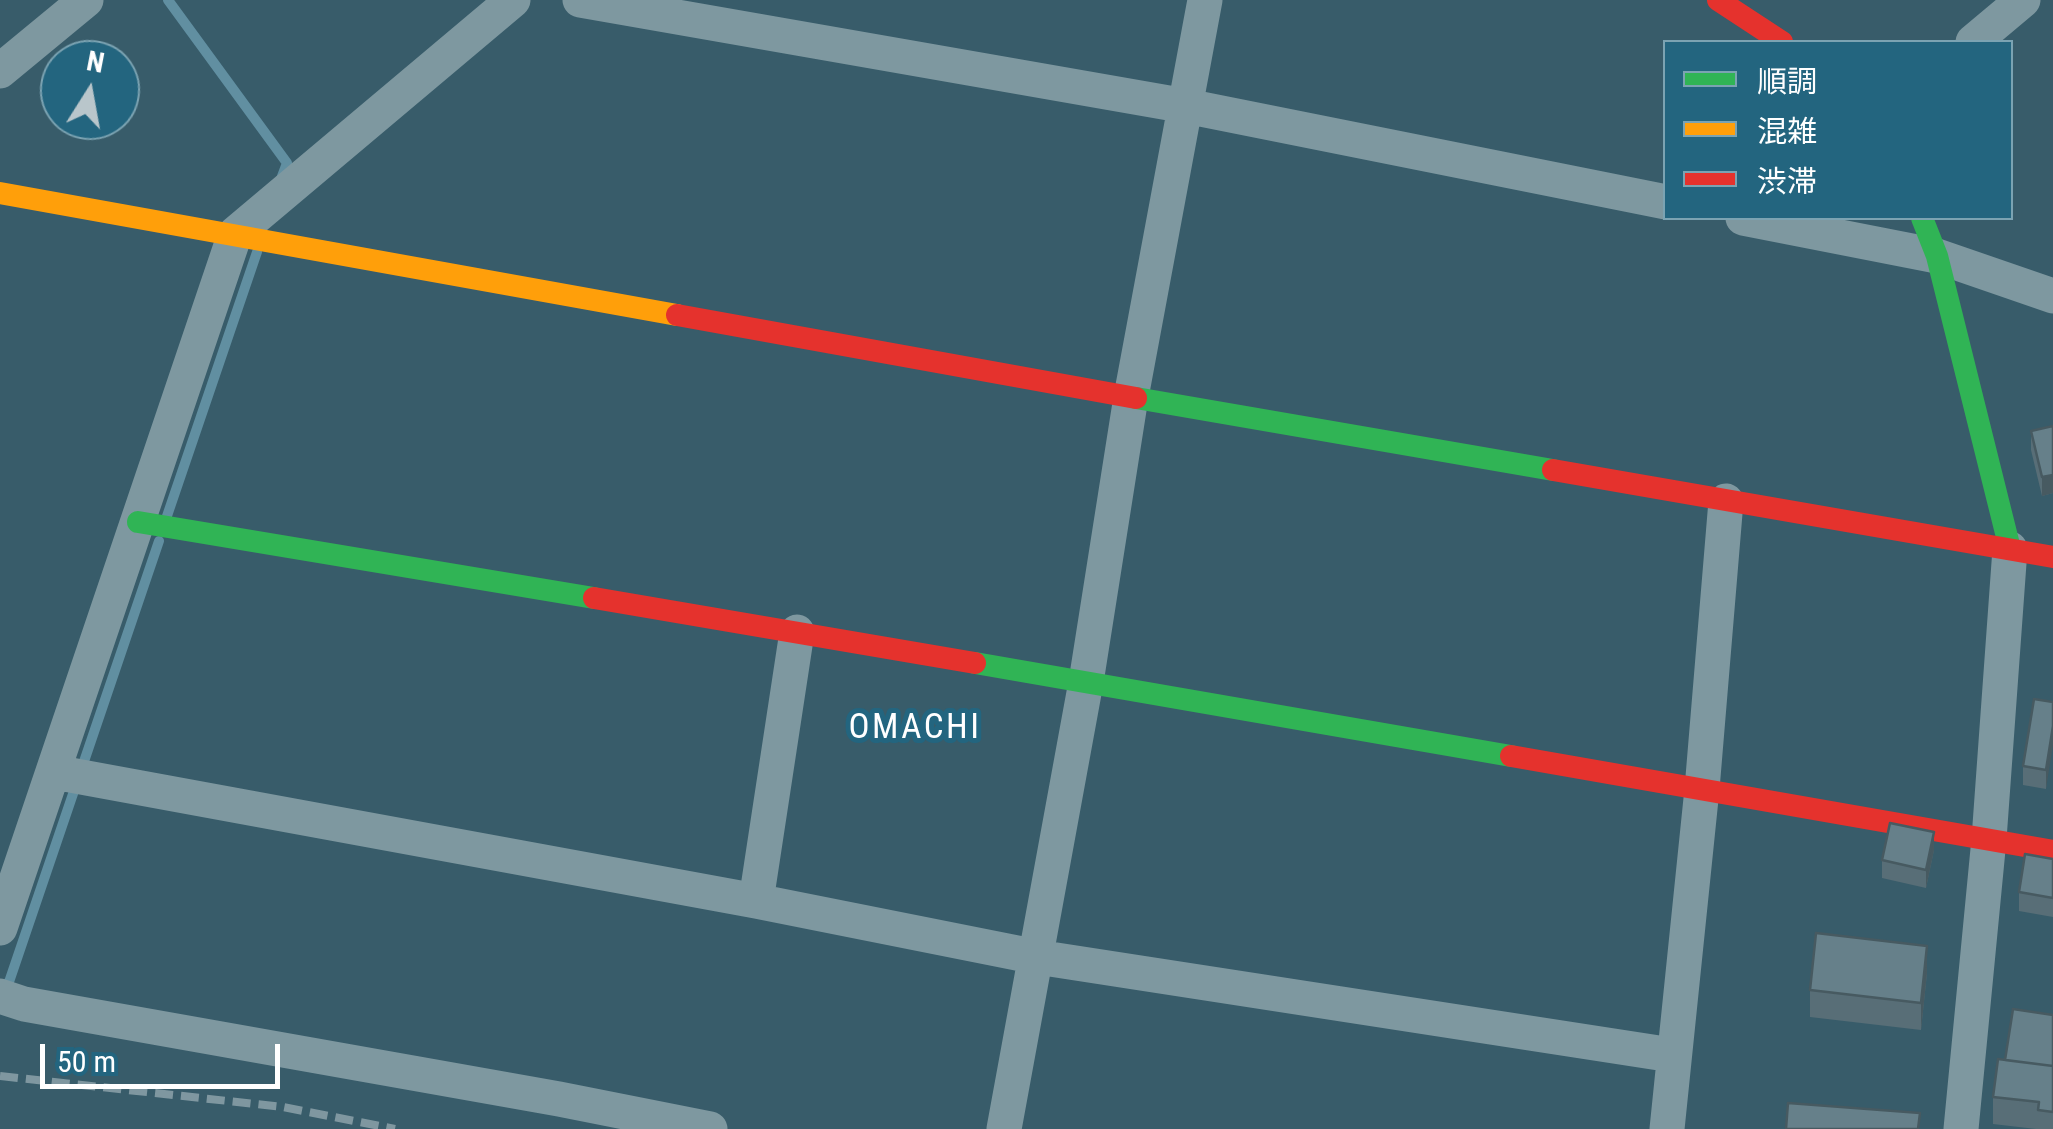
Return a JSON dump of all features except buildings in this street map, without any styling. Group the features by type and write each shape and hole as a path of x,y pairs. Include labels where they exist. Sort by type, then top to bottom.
{"street":[{"path":"0,71 86,0"},
{"path":"0,928 235,234 513,0"},
{"path":"580,0 1186,106 1663,201"},
{"path":"1004,1129 1204,0"},
{"path":"1718,0 1779,40"},
{"path":"1975,40 2023,0"},
{"path":"0,192 1131,397 2053,557"},
{"path":"1753,220 1937,256 2053,296"},
{"path":"1923,220 1937,256 2010,549 1989,839 1961,1129"},
{"path":"1667,1129 1702,789 1726,500"},
{"path":"138,522 798,632 2053,851"},
{"path":"756,900 798,632"},
{"path":"54,772 756,900 1037,957 1672,1055"},
{"path":"12,1000 710,1129"}],"waterway":[{"path":"168,0 287,163 281,179"},
{"path":"167,516 257,252"},
{"path":"0,988 9,982 159,541"}],"railway":[{"path":"0,1076 283,1107 395,1129"}],"traffic: fast":[{"path":"1923,220 1937,256 2010,549"},
{"path":"1136,398 1553,470"},
{"path":"138,522 594,598"},
{"path":"975,663 1511,756"}],"traffic: slow":[{"path":"0,193 677,315"}],"traffic: jam":[{"path":"1718,0 1779,40"},
{"path":"677,315 1136,398"},
{"path":"1553,470 2053,557"},
{"path":"594,598 975,663"},
{"path":"1511,756 2053,851"}],"district":[{"name":"OMACHI","path":"915,729"}]}
